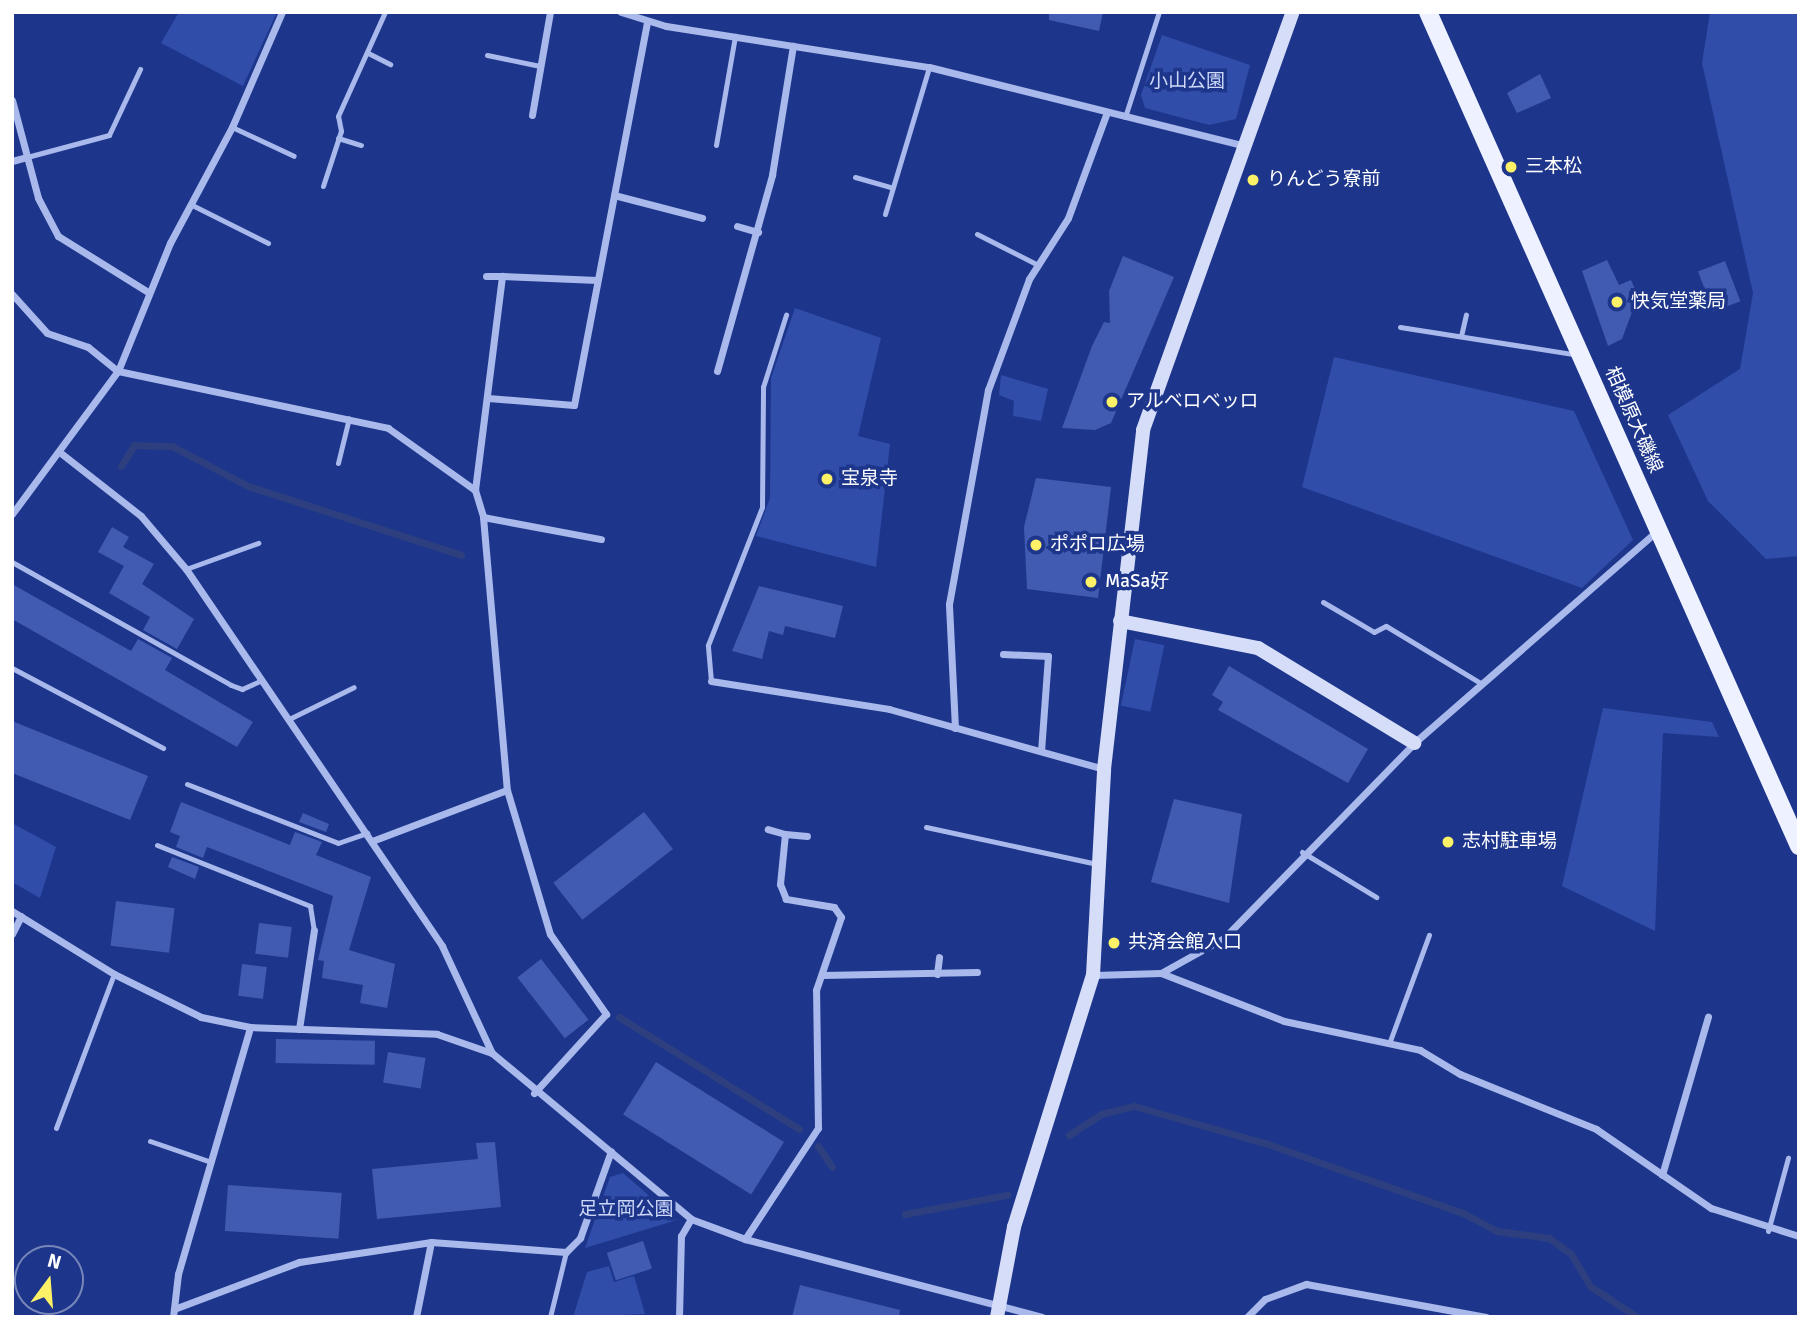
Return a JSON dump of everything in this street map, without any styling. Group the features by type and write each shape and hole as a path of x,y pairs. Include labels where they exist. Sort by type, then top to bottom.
{"main road":[{"name":"相模原大磯線","path":"1428,12 1797,836"}],"street":[{"path":"12,514 62,454 63,441 118,371 148,292 232,127 282,12"},
{"path":"532,115 550,12"},
{"path":"621,12 647,21 929,67 1249,147"},
{"path":"998,1310 1014,1227 1093,975 1104,769 1143,430 1163,362 1249,147 1293,12"},
{"path":"488,398 574,405 647,21"},
{"path":"716,371 758,232 793,46"},
{"path":"12,100 27,157 58,236 148,292"},
{"path":"955,728 949,604 988,390 1038,265 1068,218 1107,112"},
{"path":"12,161 27,157"},
{"path":"614,195 702,218"},
{"path":"737,226 758,232"},
{"path":"486,276 597,280"},
{"path":"502,276 475,490 483,517 507,790 550,934 606,1014 534,1093"},
{"path":"12,293 47,333 88,347 118,371 349,417 415,443 475,490"},
{"path":"62,454 141,516 186,569 442,946 492,1053 534,1093 611,1152 691,1219 745,1239 998,1310 1042,1317"},
{"path":"483,517 601,539"},
{"path":"1161,973 1224,938 1302,852 1414,743 1659,529"},
{"path":"1121,621 1258,648 1414,743"},
{"path":"1003,654 1048,656 1041,751"},
{"path":"711,681 889,709 1104,769"},
{"path":"372,841 507,790"},
{"path":"768,829 807,836"},
{"path":"745,1239 818,1128 816,990 841,917 834,907 786,899 780,884 785,834"},
{"path":"12,911 114,974 192,1014 250,1027 437,1034 492,1053"},
{"path":"12,934 21,916"},
{"path":"299,1029 314,930"},
{"path":"937,974 939,957"},
{"path":"821,975 976,972"},
{"path":"1093,975 1161,973 1284,1021 1390,1041 1597,1129 1711,1208 1768,1231 1799,1236"},
{"path":"1662,1175 1708,1017"},
{"path":"250,1027 178,1274 174,1313 299,1262 431,1242 566,1252 580,1238 611,1152"},
{"path":"679,1317 681,1236 691,1219"},
{"path":"416,1317 431,1242"},
{"path":"1247,1317 1265,1299 1306,1284 1486,1317"}],"lane":[{"path":"323,186 338,138 338,116 386,12"},
{"path":"1125,117 1159,12"},
{"path":"716,145 735,36"},
{"path":"368,53 390,64"},
{"path":"487,55 540,66"},
{"path":"885,215 891,187 929,67"},
{"path":"27,157 109,135 140,69"},
{"path":"232,127 294,156"},
{"path":"338,138 361,145"},
{"path":"855,177 891,187"},
{"path":"192,205 268,243"},
{"path":"977,234 1038,265"},
{"path":"711,681 708,645 762,507 763,387 786,315"},
{"path":"1461,336 1466,315"},
{"path":"1400,327 1581,356"},
{"path":"338,463 349,417"},
{"path":"186,569 258,542"},
{"path":"12,562 230,685 242,688 262,680"},
{"path":"1323,601 1374,632 1386,626 1482,684"},
{"path":"12,668 163,748"},
{"path":"289,719 354,687"},
{"path":"187,784 338,844 367,833"},
{"path":"926,827 1100,864"},
{"path":"157,845 310,906 314,930"},
{"path":"1302,852 1376,897"},
{"path":"1390,1041 1429,936"},
{"path":"56,1128 114,974"},
{"path":"150,1141 211,1162"},
{"path":"1768,1231 1788,1158"},
{"path":"550,1317 566,1252"}],"green space":[{"path":"179,12 277,12 243,86 161,43"},
{"path":"1710,12 1799,12 1799,556 1766,559 1708,501 1668,415 1740,369 1753,293 1702,63"},
{"name":"小山公園","path":"1162,35 1250,65 1236,119 1209,125 1145,108 1141,95"},
{"path":"795,308 881,338 858,436 890,444 876,567 756,536 770,498 771,378"},
{"path":"1334,357 1574,411 1633,540 1582,588 1302,487"},
{"path":"1001,375 1048,389 1041,421 1013,416 1014,401 999,395"},
{"path":"1135,639 1164,645 1150,712 1121,706"},
{"path":"1603,708 1712,722 1719,737 1663,733 1655,931 1562,886"},
{"path":"12,823 56,847 40,898 12,882"},
{"name":"足立岡公園","path":"623,1173 677,1220 585,1248 610,1177"},
{"path":"609,1266 614,1282 634,1276 645,1314 573,1317 587,1272"}],"building":[{"path":"1049,12 1103,12 1099,31 1049,20"},
{"path":"1540,74 1551,98 1517,113 1507,93"},
{"path":"1123,256 1174,277 1111,423 1095,430 1062,428 1092,346 1104,322 1110,323 1109,291"},
{"path":"1607,260 1619,285 1631,280 1638,296 1622,339 1608,346 1582,271"},
{"path":"1725,261 1740,301 1713,312 1698,271"},
{"path":"1036,478 1111,487 1098,598 1027,589 1024,527"},
{"path":"112,527 129,537 123,547 154,564 142,584 194,619 177,649 143,630 150,617 109,593 124,566 98,552"},
{"path":"12,584 131,651 138,639 172,658 165,670 253,722 237,747 12,619"},
{"path":"759,586 843,606 835,638 785,626 783,635 769,631 762,659 732,651"},
{"path":"1229,666 1368,749 1348,783 1218,710 1223,702 1212,695"},
{"path":"12,721 148,776 130,820 12,773"},
{"path":"1174,799 1242,814 1229,903 1151,882"},
{"path":"181,802 290,845 295,832 322,842 316,855 371,877 349,950 395,964 387,1008 360,1003 363,985 322,978 324,961 318,960 333,896 207,847 203,858 176,847 180,836 170,832"},
{"path":"644,812 673,849 582,920 553,883"},
{"path":"303,813 329,824 326,832 299,822"},
{"path":"172,857 199,867 195,879 168,867"},
{"path":"116,901 175,908 169,953 111,946"},
{"path":"259,923 292,927 288,958 255,954"},
{"path":"541,959 588,1020 565,1038 517,977"},
{"path":"242,964 267,967 263,999 238,996"},
{"path":"276,1039 375,1041 375,1065 276,1063"},
{"path":"388,1052 426,1058 421,1089 383,1083"},
{"path":"656,1062 784,1142 751,1195 623,1115"},
{"path":"495,1142 501,1207 377,1219 372,1169 478,1159 476,1143"},
{"path":"228,1185 342,1193 339,1239 225,1231"},
{"path":"643,1241 652,1269 616,1280 607,1253"},
{"path":"800,1285 900,1310 899,1317 792,1317"}],"waterway":[{"path":"121,466 134,445 172,446 248,486 461,555"},
{"path":"619,1017 799,1129"},
{"path":"1069,1135 1101,1114 1134,1106 1265,1143 1463,1213 1497,1231 1549,1238 1571,1254 1590,1286 1637,1317"},
{"path":"818,1146 832,1167"},
{"path":"905,1214 1007,1195"}],"place":[{"name":"三本松","path":"1511,167"},
{"name":"りんどう寮前","path":"1253,180"},
{"name":"快気堂薬局","path":"1617,302"},
{"name":"アルベロベッロ","path":"1112,402"},
{"name":"宝泉寺","path":"827,479"},
{"name":"ポポロ広場","path":"1036,545"},
{"name":"MaSa好","path":"1091,582"},
{"name":"志村駐車場","path":"1448,842"},
{"name":"共済会館入口","path":"1114,943"}]}
